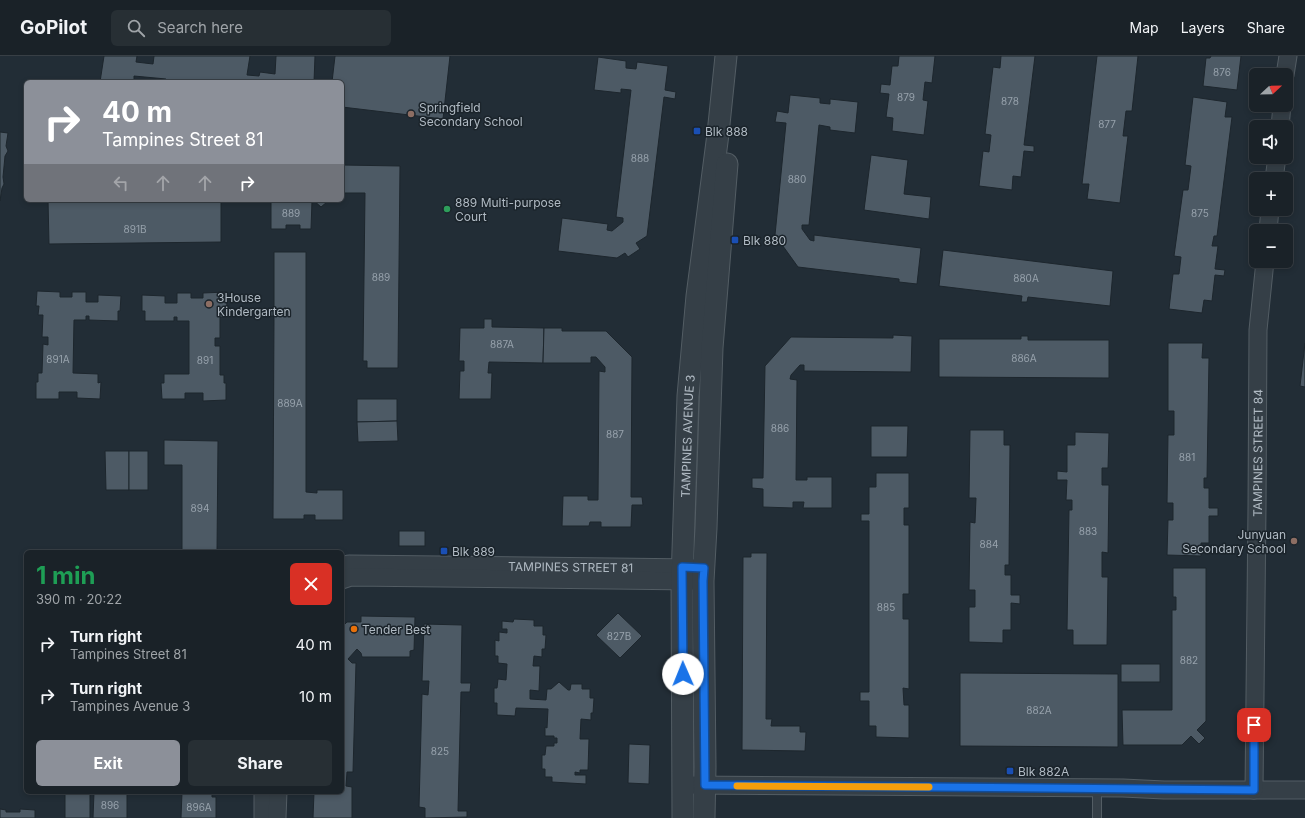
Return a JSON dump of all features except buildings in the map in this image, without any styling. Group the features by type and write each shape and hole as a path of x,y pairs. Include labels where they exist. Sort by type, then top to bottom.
{"street":[{"name":"TAMPINES AVENUE 3","path":"683,818 682,574 688,396 697,296 718,134 726,56"},
{"name":"TAMPINES AVENUE 3","path":"704,818 704,575 712,348 726,173 741,56"},
{"path":"1286,68 1288,56"},
{"name":"TAMPINES STREET 84","path":"1254,790 1258,500 1258,330 1264,268"},
{"name":"TAMPINES STREET 81","path":"344,566 355,564 704,575"},
{"name":"TAMPINES STREET 81","path":"344,579 351,577 682,574"},
{"path":"684,785 1305,790"},
{"path":"263,794 263,818"},
{"path":"278,794 278,818"}],"lane":[{"path":"1097,788 1097,818"}],"slow traffic":[{"path":"737,786 929,787"}],"place":[{"name":"Springfield Secondary School","path":"411,114"},
{"name":"Blk 888","path":"697,131"},
{"name":"889 Multi-purpose Court","path":"447,209"},
{"name":"Blk 880","path":"735,240"},
{"name":"3House Kindergarten","path":"209,304"},
{"name":"Junyuan Secondary School","path":"1294,541"},
{"name":"Blk 889","path":"444,551"},
{"name":"Tender Best","path":"354,629"},
{"name":"Blk 882A","path":"1010,771"}],"route":[{"path":"683,674 682,567 704,568 705,785 1254,790 1254,725"}]}
